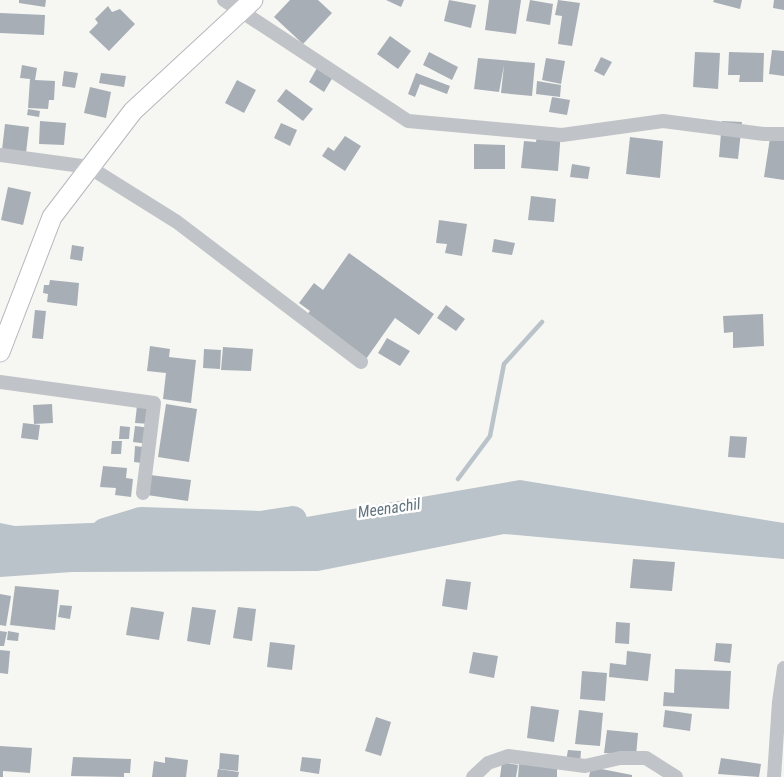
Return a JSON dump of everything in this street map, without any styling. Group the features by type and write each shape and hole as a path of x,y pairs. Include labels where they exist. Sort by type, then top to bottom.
{"main road":[{"path":"1,346 52,217 133,111 238,3"}],"street":[{"path":"238,3 408,121 562,135 663,121 764,134 784,134"},
{"path":"2,155 89,167 177,222 361,362"},
{"path":"0,382 154,403 143,493"},
{"path":"774,777 779,702 784,668"},
{"path":"473,777 488,763 508,756 585,766 620,758 646,758 676,777"}],"water":[{"path":"520,480 784,523 784,559 504,534 318,571 72,572 0,577 0,523 15,526 141,521 260,525"}],"building":[{"path":"19,0 46,0 45,7 19,3"},
{"path":"290,0 318,0 332,13 303,44 274,17"},
{"path":"386,0 404,0 401,7"},
{"path":"449,0 476,5 471,28 444,21"},
{"path":"489,0 521,0 516,34 485,30"},
{"path":"530,0 553,4 550,25 526,21"},
{"path":"558,0 580,3 572,46 558,44 562,16 555,15"},
{"path":"714,0 742,0 740,9 713,2"},
{"path":"774,0 784,0 784,10 773,8"},
{"path":"108,6 112,12 120,9 135,24 109,51 89,32 98,23 95,19"},
{"path":"0,13 45,15 44,35 0,33"},
{"path":"390,36 411,51 398,69 377,54"},
{"path":"772,50 784,51 784,76 769,74"},
{"path":"429,52 458,67 452,80 423,65"},
{"path":"695,52 720,53 718,89 693,87"},
{"path":"729,52 764,53 763,82 739,82 740,75 728,75"},
{"path":"601,57 612,62 604,76 594,71"},
{"path":"478,58 535,63 532,96 501,93 504,65 499,92 474,89"},
{"path":"546,58 565,61 561,84 542,80"},
{"path":"22,65 37,68 35,80 55,81 54,100 49,100 48,109 28,108 30,79 20,78"},
{"path":"317,68 333,77 324,92 309,82"},
{"path":"64,71 78,73 75,88 62,86"},
{"path":"101,73 126,76 124,87 99,83"},
{"path":"416,73 450,86 447,94 420,84 415,97 408,94"},
{"path":"237,80 256,90 244,113 225,103"},
{"path":"537,81 561,85 560,97 536,94"},
{"path":"90,87 111,92 106,118 84,113"},
{"path":"286,89 313,109 303,121 277,101"},
{"path":"552,97 570,100 567,115 549,112"},
{"path":"28,109 40,111 39,117 27,115"},
{"path":"40,121 66,123 64,145 39,144"},
{"path":"722,121 742,122 738,159 719,157"},
{"path":"281,123 297,130 290,146 274,138"},
{"path":"5,124 29,127 26,153 2,150"},
{"path":"538,129 561,131 558,171 521,168 524,141 536,142"},
{"path":"345,136 361,146 345,171 322,156 328,147 334,151"},
{"path":"630,137 663,141 660,178 626,174"},
{"path":"770,138 784,140 784,180 764,177"},
{"path":"474,144 505,145 505,169 474,169"},
{"path":"572,164 590,167 588,179 570,177"},
{"path":"8,187 31,192 23,225 1,220"},
{"path":"531,196 556,199 554,222 528,220"},
{"path":"439,220 467,224 462,256 445,253 447,244 436,243"},
{"path":"494,239 515,243 512,255 492,252"},
{"path":"72,245 84,247 82,261 70,259"},
{"path":"349,253 434,314 419,335 395,318 366,359 306,316 310,311 299,303 314,283 323,290"},
{"path":"50,280 79,283 77,306 47,302 48,294 43,293 44,285 49,285"},
{"path":"446,305 465,319 456,331 437,318"},
{"path":"35,310 46,311 43,339 32,338"},
{"path":"763,314 764,346 733,348 733,332 724,333 723,316"},
{"path":"387,338 410,351 400,366 378,353"},
{"path":"150,346 170,349 169,357 196,360 191,403 163,399 166,373 147,371"},
{"path":"223,347 253,349 251,371 221,370"},
{"path":"204,349 221,350 220,369 203,368"},
{"path":"52,404 53,423 34,424 33,405"},
{"path":"166,404 197,409 189,462 158,457"},
{"path":"137,406 152,408 151,424 135,423"},
{"path":"23,423 40,425 38,440 21,438"},
{"path":"120,426 130,427 129,439 119,439"},
{"path":"135,426 151,428 149,444 133,442"},
{"path":"730,436 747,437 745,458 728,457"},
{"path":"112,441 122,441 121,454 111,454"},
{"path":"135,446 143,447 142,463 134,462"},
{"path":"103,466 127,468 126,478 133,479 131,497 115,495 116,488 100,487"},
{"path":"150,475 191,480 188,501 147,495"},
{"path":"633,559 675,562 672,591 630,588"},
{"path":"446,579 471,582 467,610 442,606"},
{"path":"15,586 59,590 55,630 10,625"},
{"path":"0,594 11,596 6,626 0,625"},
{"path":"60,605 72,606 70,619 58,617"},
{"path":"131,607 164,612 159,640 126,635"},
{"path":"192,607 216,610 210,645 187,641"},
{"path":"238,607 256,609 252,641 233,638"},
{"path":"616,622 630,623 629,644 615,643"},
{"path":"0,631 7,632 4,646 0,646"},
{"path":"8,631 19,633 18,641 7,640"},
{"path":"270,642 295,645 292,670 267,667"},
{"path":"716,643 732,644 730,663 714,661"},
{"path":"0,650 10,651 8,674 0,673"},
{"path":"627,651 651,654 648,681 609,677 610,663 626,665"},
{"path":"473,652 498,656 494,678 469,673"},
{"path":"675,669 731,671 729,709 663,706 664,692 674,693"},
{"path":"582,671 607,673 605,701 580,699"},
{"path":"531,706 559,710 554,742 527,738"},
{"path":"579,710 603,713 600,746 575,744"},
{"path":"665,710 692,714 690,731 663,727"},
{"path":"376,717 391,722 381,756 365,751"},
{"path":"607,730 638,733 636,756 604,753"},
{"path":"0,746 32,748 30,773 3,771 3,777 0,777"},
{"path":"568,750 581,751 580,763 566,761"},
{"path":"220,753 239,755 238,771 219,769"},
{"path":"73,757 131,759 130,773 124,773 124,777 71,776"},
{"path":"165,757 188,760 186,777 152,777 154,761 165,763"},
{"path":"302,757 321,759 319,774 300,771"},
{"path":"721,758 761,764 759,777 718,774"},
{"path":"502,762 518,765 516,777 500,777"},
{"path":"519,764 557,768 557,777 518,777"},
{"path":"591,767 632,775 632,777 589,777"},
{"path":"218,769 239,772 238,777 217,777"}],"waterway":[{"path":"458,479 490,436 504,364 542,322"},
{"name":"Meenachil","path":"105,532 141,521 260,525 293,520"}]}
